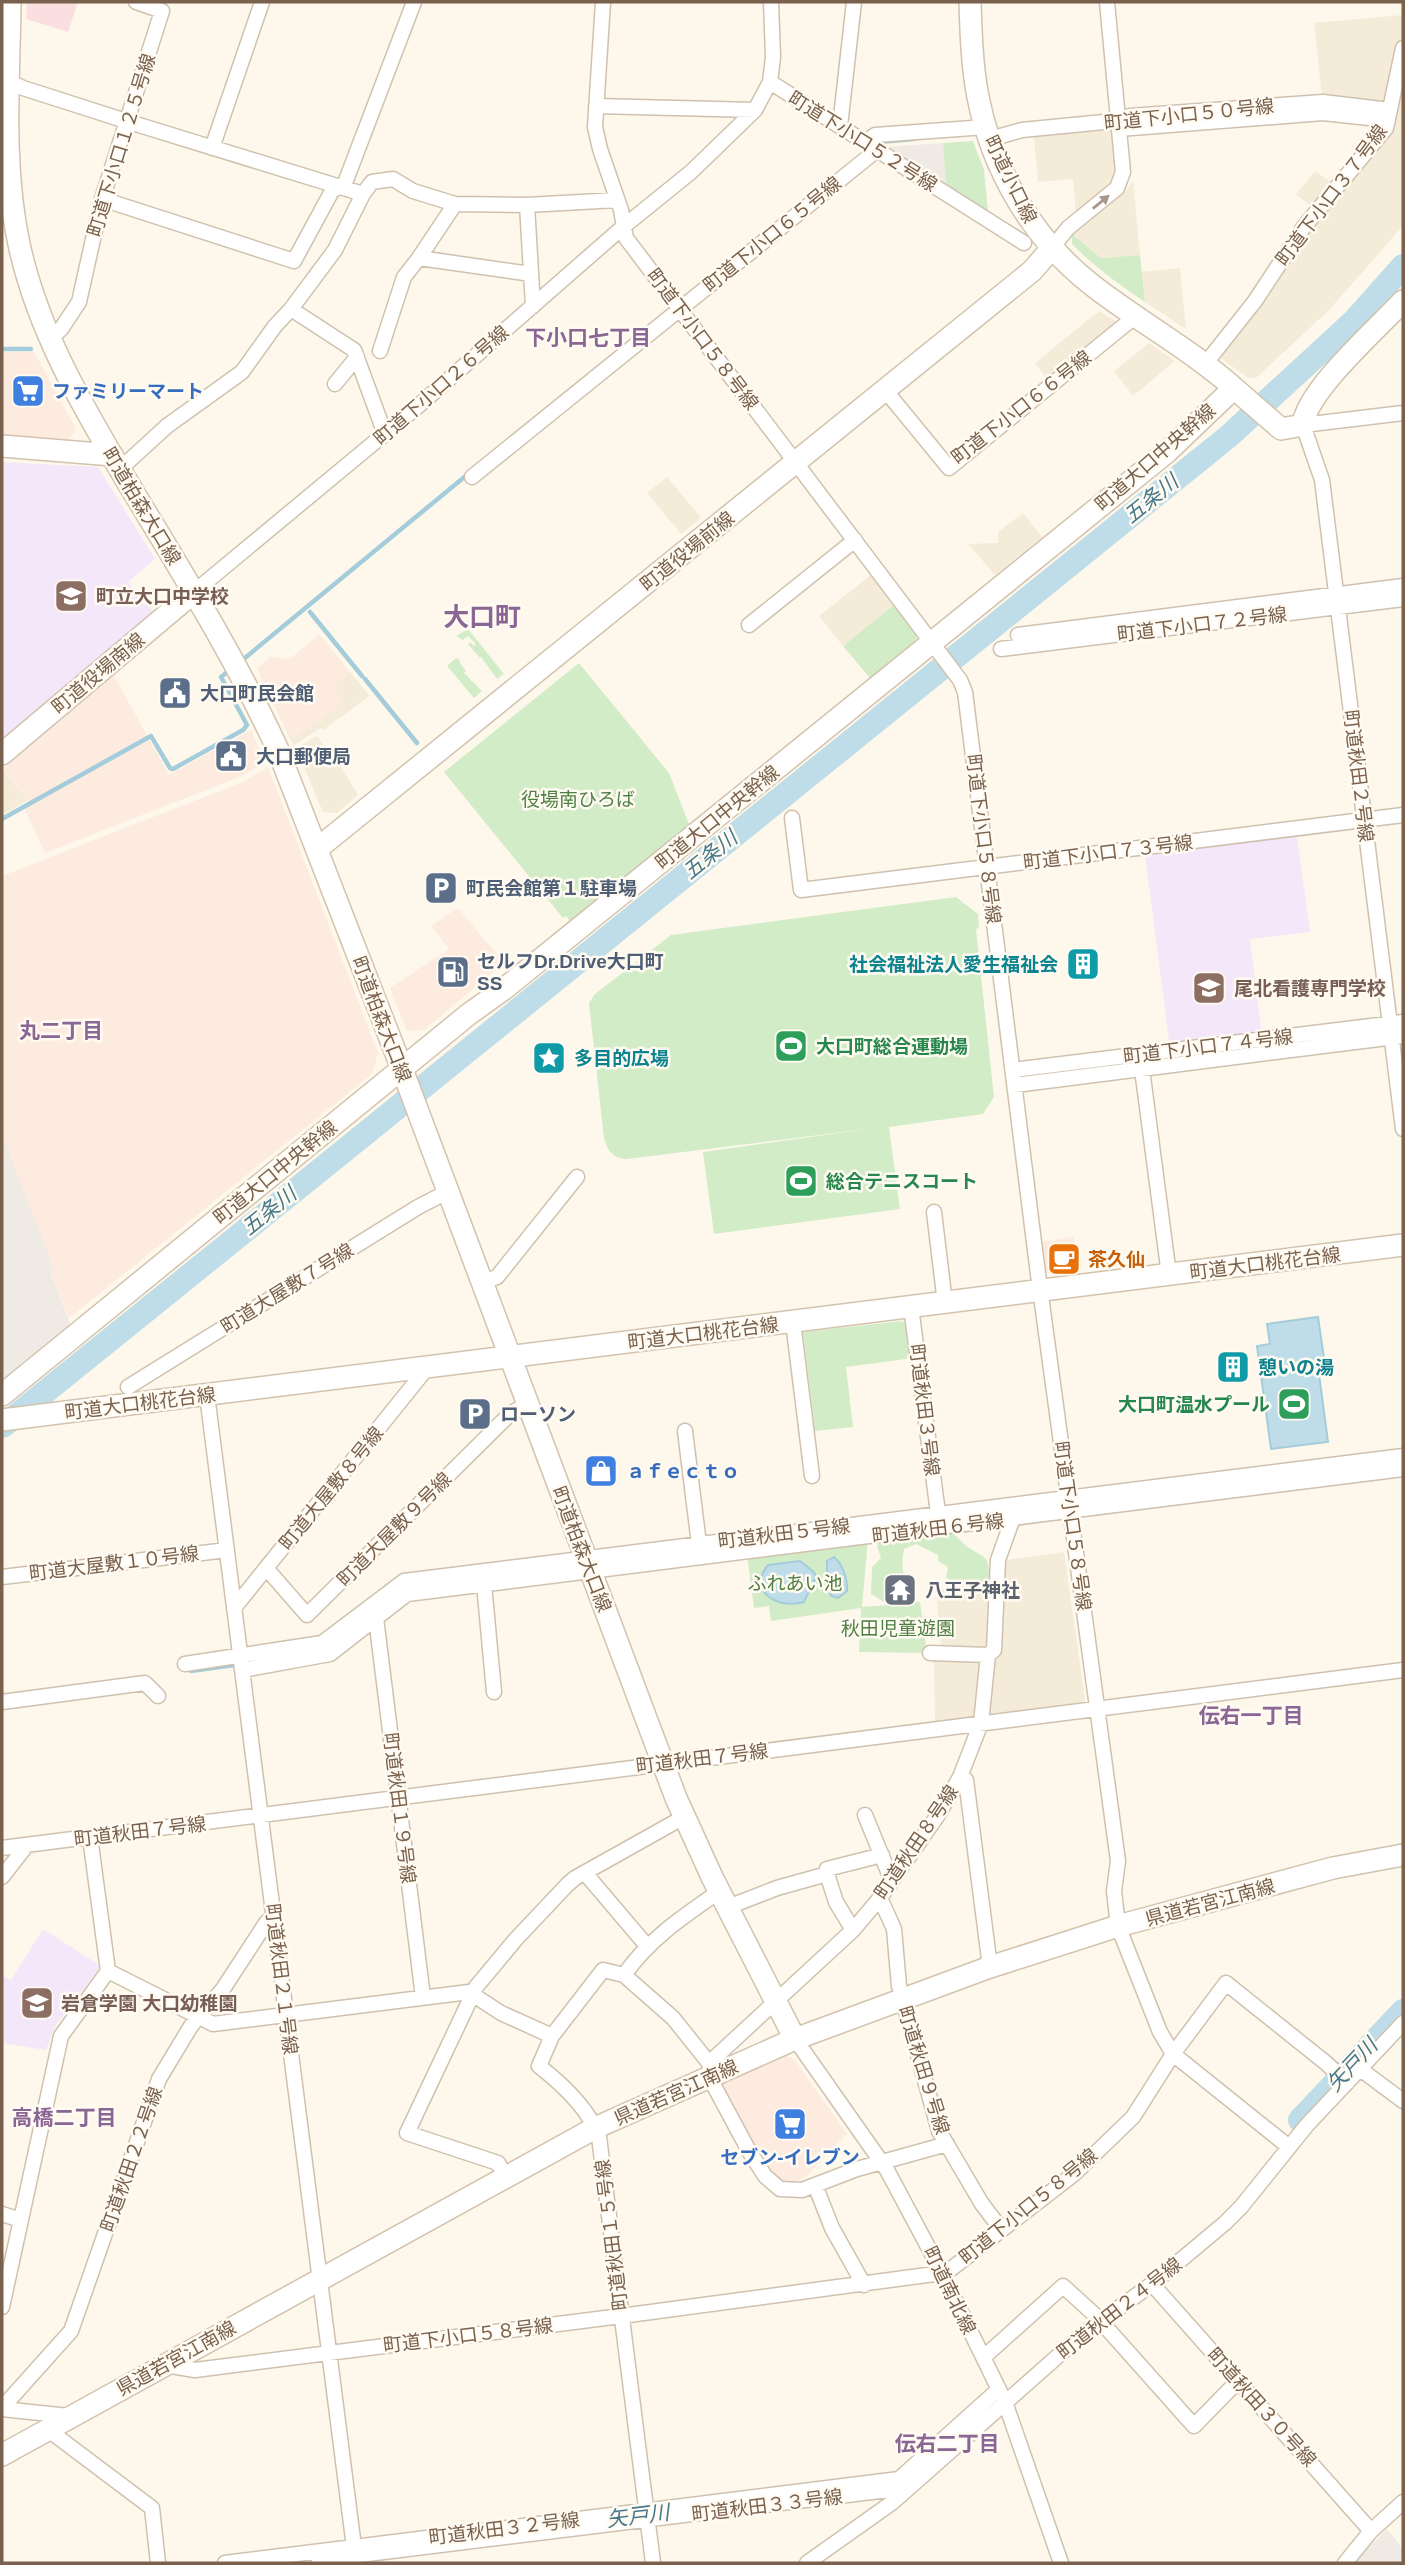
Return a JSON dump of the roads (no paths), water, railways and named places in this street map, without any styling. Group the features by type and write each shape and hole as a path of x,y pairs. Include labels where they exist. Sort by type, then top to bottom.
{"street":[{"name":"町道柏森大口線","path":"10,2 5,79 12,206 29,284 49,340 69,380 255,701 317,849 405,1078 662,1763 684,1817 795,2039"},
{"name":"町道下小口１２５号線","path":"49,340 61,329 79,302 102,199 162,11 136,2"},
{"path":"212,148 262,2"},
{"path":"102,199 294,261 332,191 345,183 414,2"},
{"name":"町道下小口５８号線","path":"165,2365 195,2370 942,2273 951,2269 1074,2174 1133,2117 1174,2054 1160,2032 1118,1926 1114,1891 1118,1861 1041,1290 965,692 960,680 626,238 596,134 603,2"},
{"name":"町道下小口５２号線","path":"771,2 773,57 770,82 1024,243"},
{"path":"840,126 855,2"},
{"name":"町道小口線","path":"970,2 978,100 988,133 1014,194 1035,228 1052,248 1093,286 1206,363 1239,391"},
{"path":"1052,248 1068,228 1117,188 1123,172 1107,2"},
{"name":"町道下小口３７号線","path":"1206,363 1255,300 1303,228 1387,128 1401,72 1403,48"},
{"path":"5,79 23,88 363,194"},
{"name":"町道下小口２６号線","path":"194,592 385,434 623,227 691,172 755,110 770,82"},
{"name":"町道下小口５０号線","path":"871,146 875,135 988,133 1114,121 1119,124 1130,116 1324,102 1389,115"},
{"path":"596,106 755,110"},
{"path":"1119,124 1324,113 1389,115"},
{"name":"町道下小口６５号線","path":"472,477 680,309 871,146"},
{"path":"2,446 116,462 167,426 242,372 335,250 363,194 372,182 393,179 413,191 456,204 527,205 617,200"},
{"path":"380,351 404,277 456,204"},
{"path":"527,205 533,306"},
{"name":"町道役場前線","path":"317,849 1032,271 1052,248"},
{"path":"419,258 531,274"},
{"path":"1303,425 1307,409 1319,390 1403,300"},
{"path":"291,309 354,350 385,434"},
{"name":"町道下小口６６号線","path":"885,390 949,468 1137,315"},
{"path":"335,384 357,357"},
{"path":"1239,391 1281,429 1403,413"},
{"name":"町道大口中央幹線","path":"2,1395 405,1078 934,646 1239,391"},
{"name":"町道秋田２号線","path":"1303,425 1322,480 1364,820 1397,1030 1403,1129"},
{"path":"749,625 855,540"},
{"path":"1018,635 1337,601 1403,586"},
{"name":"町道役場南線","path":"2,754 194,592"},
{"name":"町道下小口７２号線","path":"1001,649 1337,601 1403,599"},
{"name":"町道下小口７３号線","path":"792,818 802,890 1403,816"},
{"path":"1014,1078 1142,1069 1397,1030"},
{"name":"町道下小口７４号線","path":"1014,1078 1397,1030"},
{"path":"1142,1069 1169,1275"},
{"path":"482,1282 497,1277 578,1177"},
{"name":"町道大屋敷７号線","path":"128,1387 418,1207 447,1192"},
{"path":"934,1212 945,1303"},
{"name":"町道大口桃花台線","path":"2,1420 1403,1245"},
{"name":"町道秋田３号線","path":"911,1307 938,1513"},
{"path":"793,1322 812,1476"},
{"name":"町道大屋敷８号線","path":"234,1608 427,1368"},
{"name":"町道秋田２１号線","path":"207,1395 355,2555"},
{"name":"町道大屋敷９号線","path":"267,1568 307,1615 510,1414 527,1404"},
{"path":"685,1431 699,1544"},
{"name":"町道秋田５号線","path":"185,1664 242,1663 322,1643 404,1581 588,1565 699,1544 938,1513 1070,1504 1403,1456"},
{"name":"町道秋田６号線","path":"242,1663 330,1654 407,1594 484,1584 588,1565 1013,1518 1070,1504 1403,1469"},
{"name":"町道秋田８号線","path":"710,2070 775,2003 853,1930 892,1881 938,1815 960,1777 981,1723 988,1655 994,1650 998,1560 1013,1518"},
{"name":"町道大屋敷１０号線","path":"2,1577 227,1550"},
{"path":"484,1584 494,1692"},
{"name":"町道秋田１９号線","path":"376,1618 394,1798 419,1997"},
{"path":"930,1653 988,1655"},
{"name":"町道秋田７号線","path":"2,1848 1403,1670"},
{"path":"2,1702 145,1683 158,1696"},
{"path":"960,1777 966,1780 990,1966"},
{"path":"865,1815 892,1881"},
{"path":"506,2177 498,2163 407,2133 473,1994 516,1939 567,1885 684,1817"},
{"path":"2,2307 61,2036 108,1971 90,1837"},
{"path":"2,1877 27,1845"},
{"path":"853,1930 836,1902 827,1869 882,1855"},
{"name":"県道若宮江南線","path":"2,2455 596,2128 710,2070 902,1997 1118,1926 1333,1868 1403,1855"},
{"path":"585,1873 647,1946"},
{"path":"827,1874 724,1899 681,1917 647,1946 624,1975 673,2018 710,2070 749,2151 765,2176 780,2189 797,2191 882,2161 947,2144"},
{"name":"町道秋田９号線","path":"880,1898 894,1929 899,1986 939,2131 982,2204 1001,2229"},
{"name":"町道秋田２２号線","path":"2,2409 71,2331 159,2079 191,2026 223,1989 274,1915"},
{"name":"町道秋田１５号線","path":"624,1975 603,1970 552,2036 539,2066 555,2078 596,2128 599,2137 653,2563"},
{"path":"108,1971 214,2024 457,1993 473,1994 501,2013 552,2036"},
{"path":"1289,2147 1174,2054 1226,1983 1347,2083"},
{"name":"町道秋田２４号線","path":"807,2563 901,2495 1002,2396 1152,2284 1241,2207 1289,2147 1403,2023"},
{"name":"町道南北線","path":"795,2039 882,2161 908,2206 1002,2396 1061,2563"},
{"path":"1360,2069 1403,2101"},
{"path":"815,2185 832,2228 864,2285"},
{"path":"2,2214 21,2220"},
{"name":"町道秋田３０号線","path":"1152,2284 1371,2531"},
{"path":"984,2357 1063,2286 1100,2322 1194,2426 1238,2381"},
{"name":"町道秋田３２号線","path":"225,2563 355,2555 899,2479 1002,2396"},
{"path":"2,2409 69,2416"},
{"path":"47,2429 152,2508 159,2563"},
{"name":"町道秋田３３号線","path":"647,2515 896,2489 901,2495"},
{"path":"1345,2563 1371,2531 1403,2502"},
{"path":"297,2563 355,2555"}],"water":[{"name":"大口町温水プール","path":"1318,1317 1325,1365 1318,1367 1328,1442 1271,1449 1257,1346 1270,1344 1267,1324"},
{"path":"834,1557 847,1582 847,1591 838,1598 831,1596 827,1576 827,1561"},
{"path":"800,1561 814,1572 816,1577 804,1602 784,1603 768,1596 761,1583 762,1574 768,1565"}],"waterway":[{"path":"875,145 879,142 914,139"},
{"name":"五条川","path":"3,1426 1229,436 1355,320 1403,266"},
{"path":"2,349 31,349"},
{"path":"240,662 468,474"},
{"path":"310,612 362,676"},
{"path":"2,819 151,736 173,769 243,730 247,725 221,677 230,670"},
{"path":"365,679 417,743"},
{"path":"191,1671 234,1665"},
{"name":"矢戸川","path":"1300,2120 1403,2011"}],"place":[{"name":"ファミリーマート","path":"28,391"},
{"name":"町立大口中学校","path":"71,596"},
{"name":"大口町民会館","path":"175,693"},
{"name":"大口郵便局","path":"231,756"},
{"name":"町民会館第１駐車場","path":"441,888"},
{"name":"社会福祉法人愛生福祉会","path":"1083,964"},
{"name":"セルフDr.Drive大口町 SS","path":"453,972"},
{"name":"尾北看護専門学校","path":"1209,988"},
{"name":"大口町総合運動場","path":"791,1046"},
{"name":"多目的広場","path":"549,1058"},
{"name":"総合テニスコート","path":"801,1181"},
{"name":"茶久仙","path":"1064,1259"},
{"name":"憩いの湯","path":"1233,1367"},
{"name":"大口町温水プール","path":"1294,1404"},
{"name":"ローソン","path":"475,1414"},
{"name":"ａｆｅｃｔｏ","path":"601,1471"},
{"name":"八王子神社","path":"900,1590"},
{"name":"岩倉学園 大口幼稚園","path":"37,2003"},
{"name":"セブン-イレブン","path":"790,2124"}],"district":[{"name":"下小口七丁目","path":"588,338"},
{"name":"大口町","path":"482,617"},
{"name":"丸二丁目","path":"61,1031"},
{"name":"伝右一丁目","path":"1251,1716"},
{"name":"高橋二丁目","path":"64,2118"},
{"name":"伝右二丁目","path":"947,2444"}],"park label":[{"name":"役場南ひろば","path":"578,799"},
{"name":"ふれあい池","path":"795,1583"},
{"name":"秋田児童遊園","path":"898,1628"}]}
